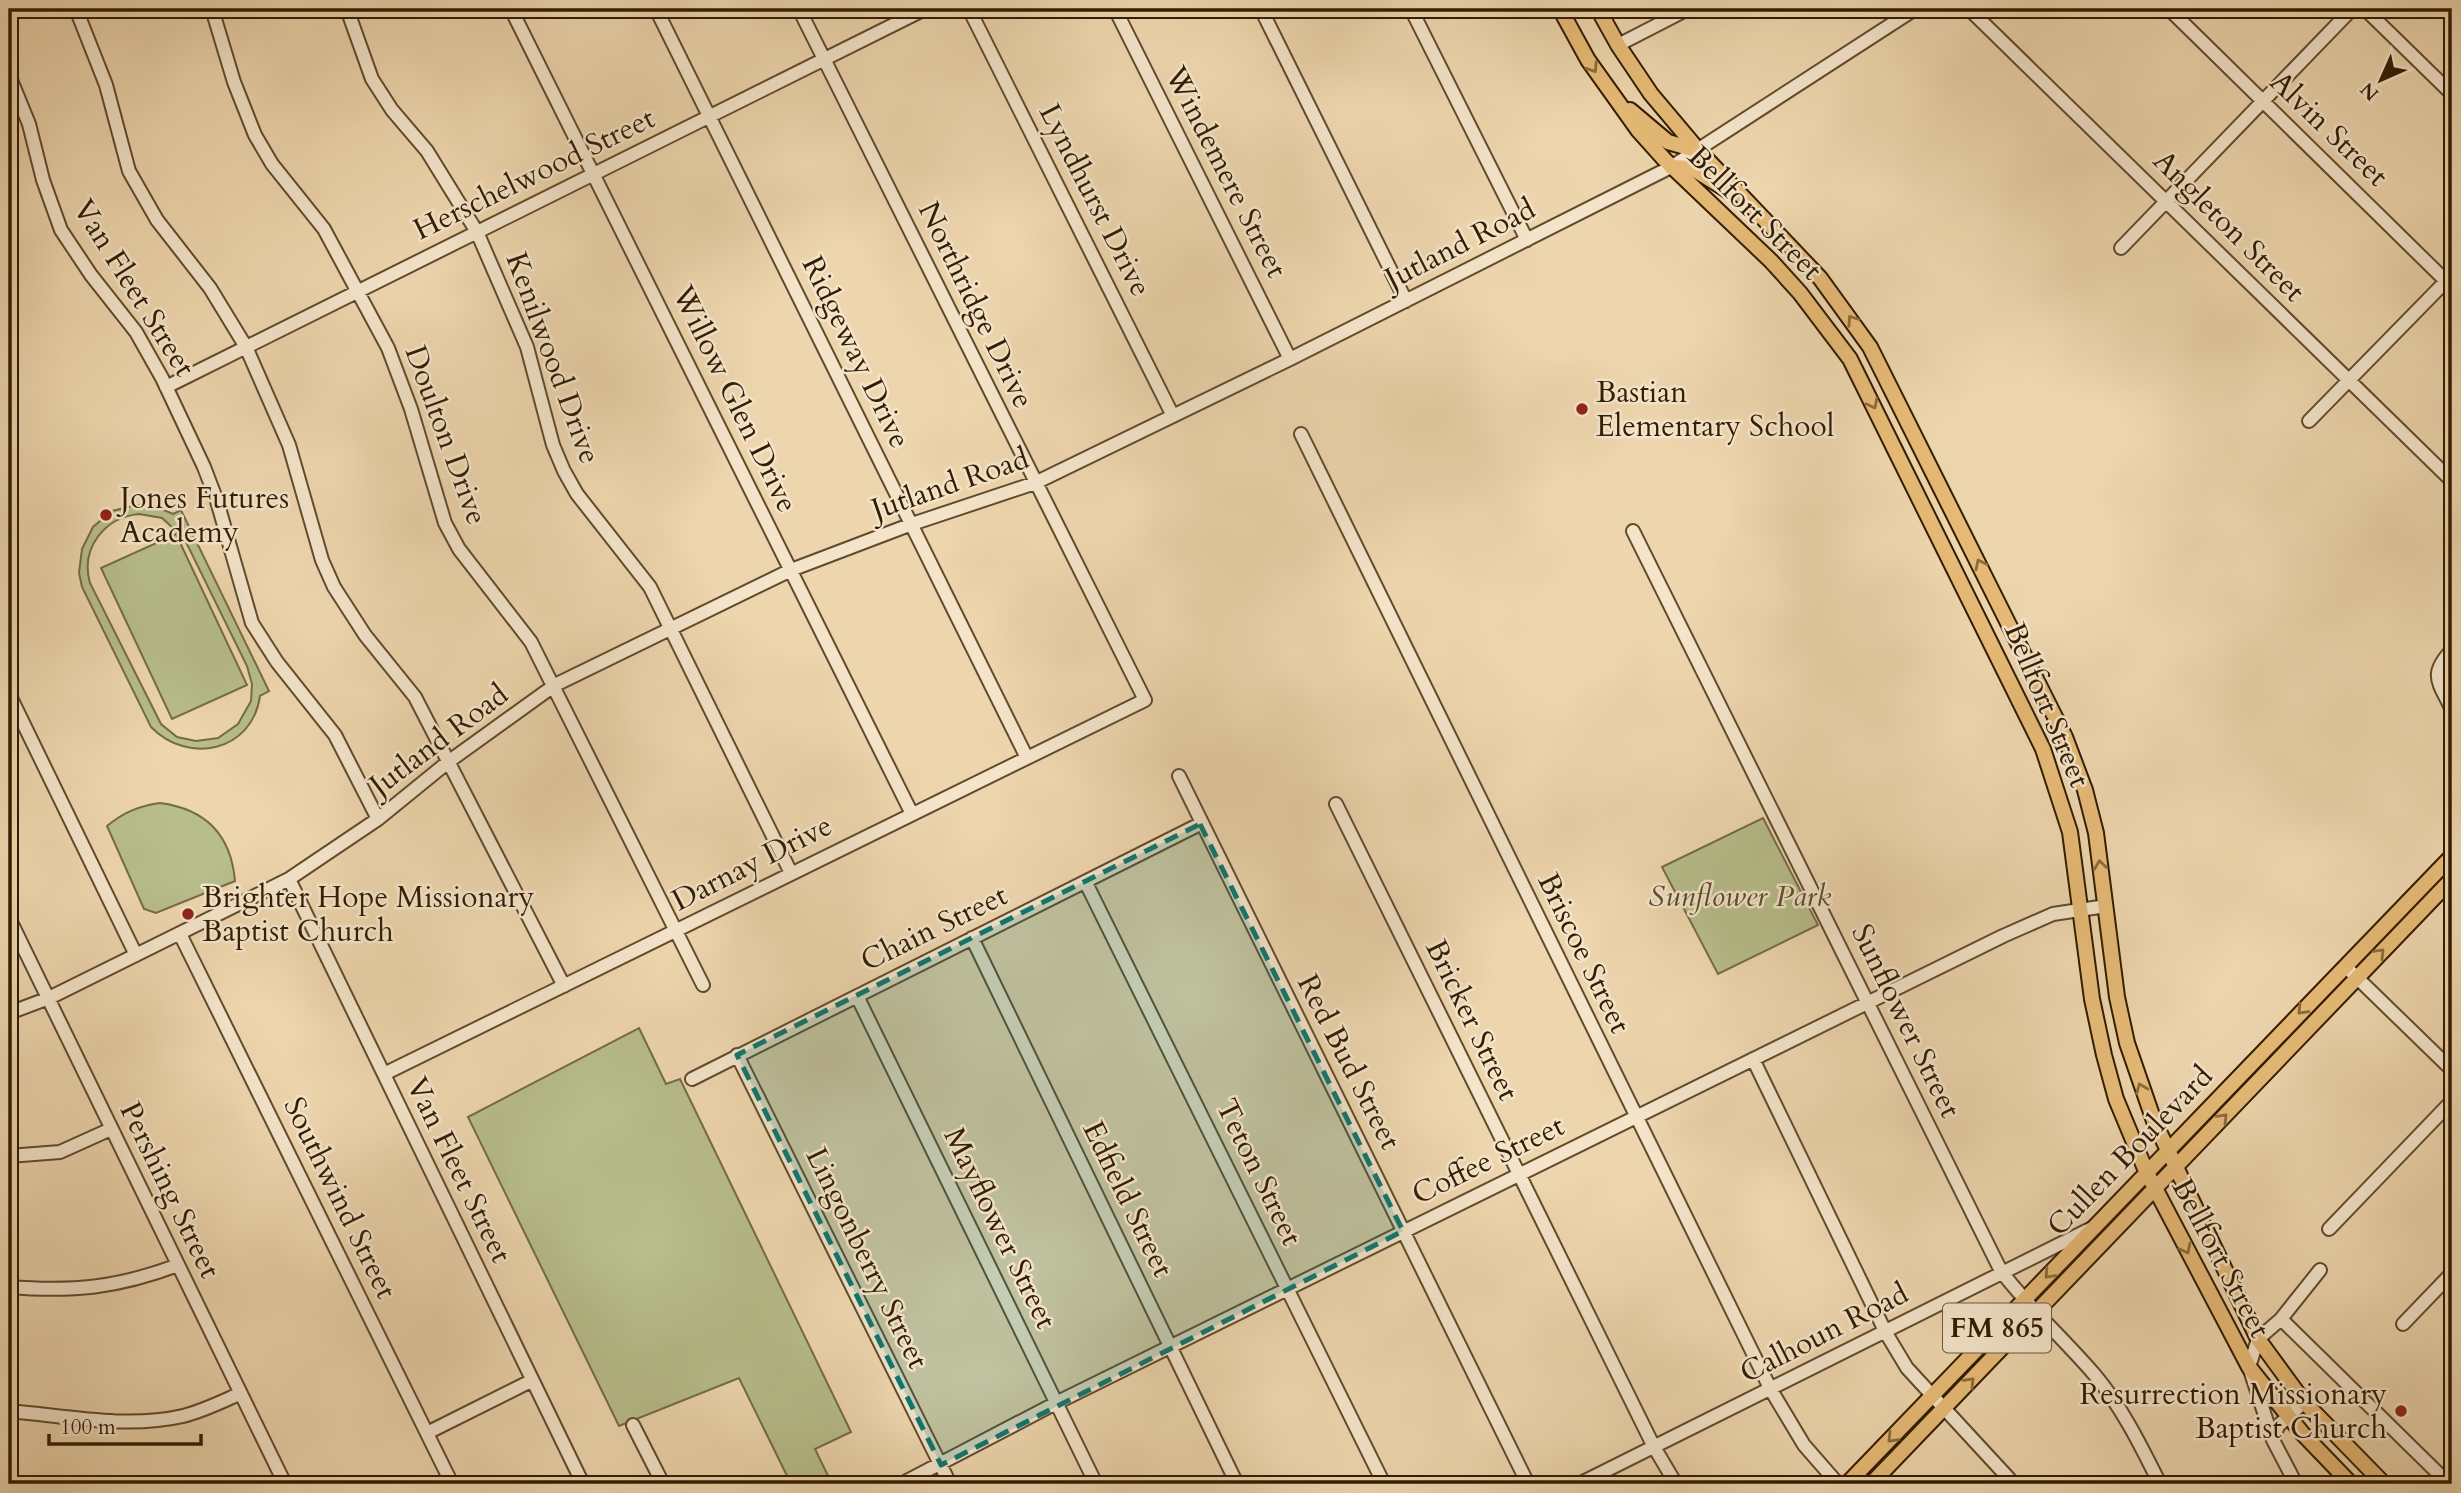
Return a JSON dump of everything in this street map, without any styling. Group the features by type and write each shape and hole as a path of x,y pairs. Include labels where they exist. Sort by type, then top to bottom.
{"main road":[{"name":"Bellfort Street","path":"1560,9 1609,92 1671,167 1771,261 1800,293 1850,359 1981,617 2043,749 2070,832 2092,999 2116,1099 2146,1171 2249,1367 2288,1416 2351,1484"},
{"name":"Bellfort Street","path":"1598,9 1651,94 1699,151 1787,243 1848,313 1870,347 2001,605 2065,737 2085,790 2096,833 2117,997 2137,1078 2168,1151 2258,1339 2304,1402 2384,1484"},
{"path":"1609,92 1668,142 1699,151"},
{"path":"1671,167 1682,165 1692,168 1748,205"},
{"path":"1771,261 1787,243"},
{"path":"1850,359 1870,347"},
{"path":"1915,487 1938,477"},
{"path":"1981,617 2001,605"},
{"path":"2043,749 2065,737"},
{"name":"Cullen Boulevard","path":"1847,1484 2452,856"},
{"name":"Cullen Boulevard","path":"1871,1484 2357,977 2449,887"},
{"path":"2092,999 2117,997"}],"street":[{"path":"76,9 106,85 129,171 157,220 210,288 246,347 289,445 322,561 334,587 365,635 415,697 564,986"},
{"name":"Doulton Drive","path":"212,9 234,82 255,135 272,164 324,229 387,348 411,409 444,523 459,549 531,642 555,685 703,985"},
{"name":"Kenilwood Drive","path":"347,9 372,79 392,110 427,151 477,232 527,347 553,445 564,471 583,503 650,587 791,873"},
{"name":"Willow Glen Drive","path":"511,9 911,812"},
{"name":"Ridgeway Drive","path":"656,9 1026,756"},
{"name":"Northridge Drive","path":"799,9 1145,700"},
{"name":"Herschelwood Street","path":"166,387 925,9"},
{"name":"Lyndhurst Drive","path":"969,9 1173,416"},
{"name":"Windemere Street","path":"1115,9 1290,359"},
{"path":"1261,9 1406,301"},
{"path":"1411,9 1527,240"},
{"path":"1618,45 1688,9"},
{"name":"Jutland Road","path":"9,1013 49,998 289,879 378,819 448,762 555,685 791,570 912,524 1035,483 1290,359 1671,167 1915,9"},
{"name":"Angleton Street","path":"1969,9 2452,481"},
{"name":"Alvin Street","path":"2169,9 2450,281"},
{"path":"2121,248 2352,9"},
{"path":"2365,9 2452,94"},
{"name":"Van Fleet Street","path":"9,75 29,124 43,180 61,230 91,275 136,332 166,387 218,502 252,623 277,662 335,735 378,819"},
{"path":"2309,421 2450,281"},
{"name":"Briscoe Street","path":"1301,434 1771,1390 1804,1445 1838,1484"},
{"name":"Sunflower Street","path":"1633,531 2001,1271 2036,1313"},
{"path":"2452,650 2438,665 2436,675 2452,710"},
{"path":"9,694 136,955"},
{"name":"Darnay Drive","path":"384,1074 911,812 1145,700"},
{"name":"Red Bud Street","path":"1179,776 1200,824 1528,1484"},
{"name":"Bricker Street","path":"1336,804 1654,1447 1676,1484"},
{"name":"Chain Street","path":"692,1079 1200,824"},
{"path":"2432,876 2449,887"},
{"name":"Van Fleet Street","path":"289,879 583,1484"},
{"name":"Teton Street","path":"1086,883 1384,1484"},
{"name":"Coffee Street","path":"901,1484 1056,1403 2017,929 2053,914 2106,906"},
{"name":"Pershing Street","path":"9,918 285,1484"},
{"name":"Southwind Street","path":"180,934 452,1484"},
{"name":"Edfield Street","path":"972,938 1237,1484"},
{"path":"2345,966 2452,1070"},
{"name":"Mayflower Street","path":"857,996 1096,1484"},
{"name":"Lingonberry Street","path":"737,1055 950,1484"},
{"path":"1752,1059 1886,1333 1906,1368 2014,1484"},
{"path":"2329,1229 2452,1101"},
{"path":"9,1156 60,1152 111,1129"},
{"name":"Calhoun Road","path":"1579,1484 1886,1333 2001,1271 2092,1228"},
{"path":"9,1287 57,1291 115,1286 178,1265"},
{"path":"2296,1484 2273,1440 2249,1367 2258,1339 2281,1319 2320,1270"},
{"path":"2403,1324 2452,1273"},
{"path":"2036,1313 2094,1375 2135,1433 2160,1484"},
{"path":"2281,1319 2449,1484"},
{"path":"427,1433 531,1381"},
{"path":"9,1411 117,1421 160,1420 185,1415 239,1394"},
{"path":"2273,1440 2278,1426 2304,1402"},
{"path":"634,1424 663,1484"}],"highlighted area":[{"path":"1200,824 1403,1231 941,1465 737,1055"}],"green space":[{"path":"136,505 154,506 173,514 181,510 269,691 260,696 255,715 245,730 232,740 216,747 200,749 166,739 151,727 82,587 79,573 82,549 93,527 112,511","holes":["139,514 162,518 184,538 247,666 252,684 251,701 238,724 218,738 196,741 177,737 161,724 90,583 88,570 92,547 106,528 127,516"]},
{"path":"176,534 247,685 172,719 101,568"},
{"path":"160,803 191,811 213,827 228,850 235,881 156,913 144,909 107,826 132,810"},
{"name":"Sunflower Park","path":"1763,818 1818,925 1718,974 1662,867"},
{"path":"639,1028 666,1084 680,1079 851,1432 815,1449 832,1484 791,1484 739,1378 619,1426 468,1117"}],"place":[{"name":"Bastian Elementary School","path":"1582,409"},
{"name":"Jones Futures Academy","path":"106,515"},
{"name":"Brighter Hope Missionary Baptist Church","path":"188,914"},
{"name":"Resurrection Missionary Baptist Church","path":"2401,1411"}]}
